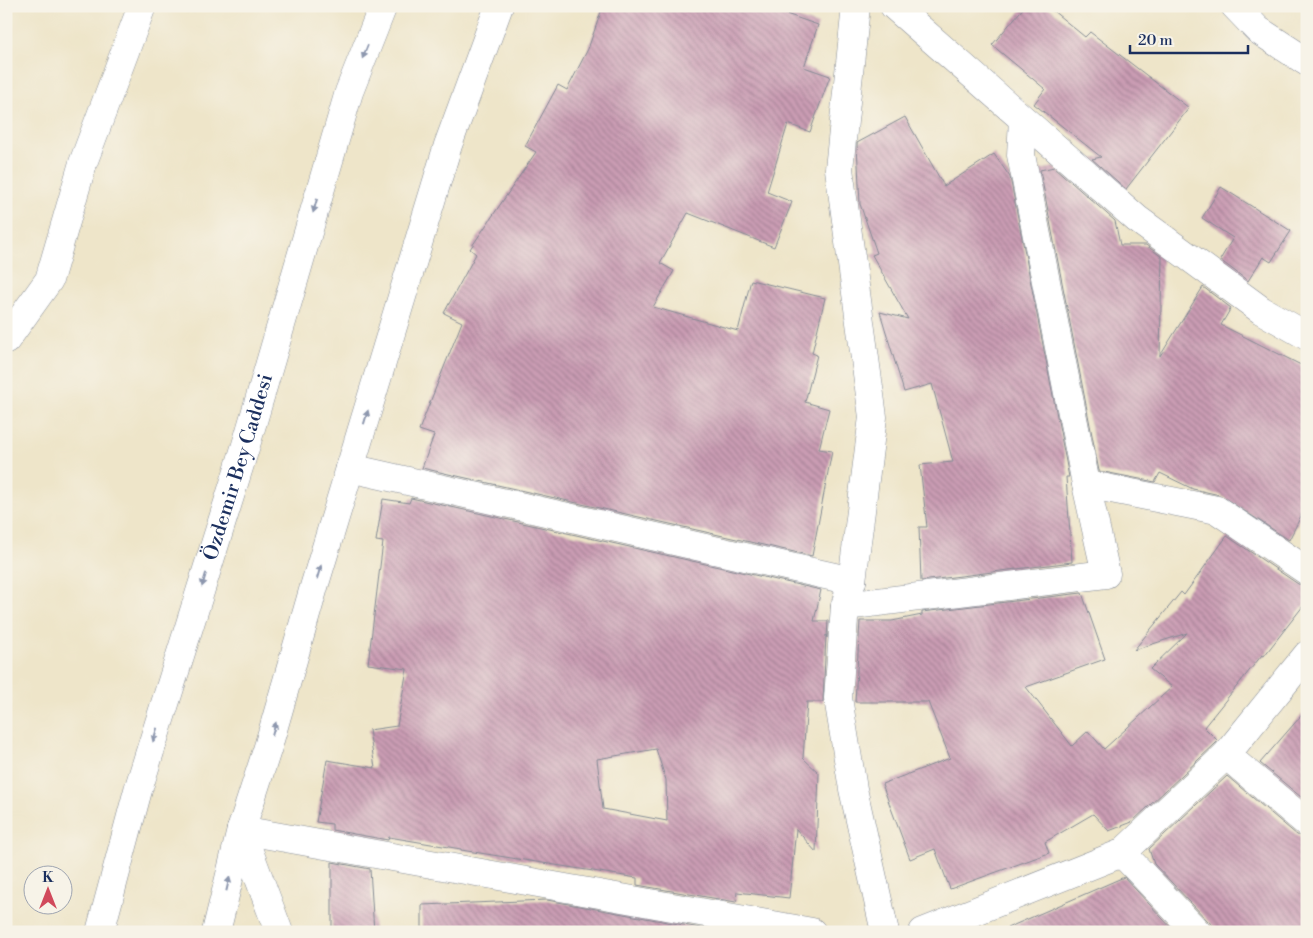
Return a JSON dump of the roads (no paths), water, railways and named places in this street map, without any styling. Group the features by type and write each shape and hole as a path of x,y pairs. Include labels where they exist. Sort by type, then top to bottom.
{"street":[{"path":"6,340 49,280 83,163 142,6"},
{"name":"Özdemir Bey Caddesi","path":"100,932 138,790 246,444 349,92 383,6"},
{"path":"216,932 241,830 268,747 448,145 499,6"},
{"path":"856,6 839,169 873,417 848,594 838,698 853,789 885,932"},
{"path":"894,6 1137,219 1261,310 1307,336"},
{"path":"1235,6 1258,30 1307,62"},
{"path":"350,468 848,594 1106,574 1086,484 1021,155 1023,120"},
{"path":"1086,484 1217,510 1307,571"},
{"path":"923,932 1122,854 1226,755 1307,655"},
{"path":"1226,755 1307,823"},
{"path":"241,830 279,932"},
{"path":"241,830 812,932"},
{"path":"1122,854 1197,932"}]}
